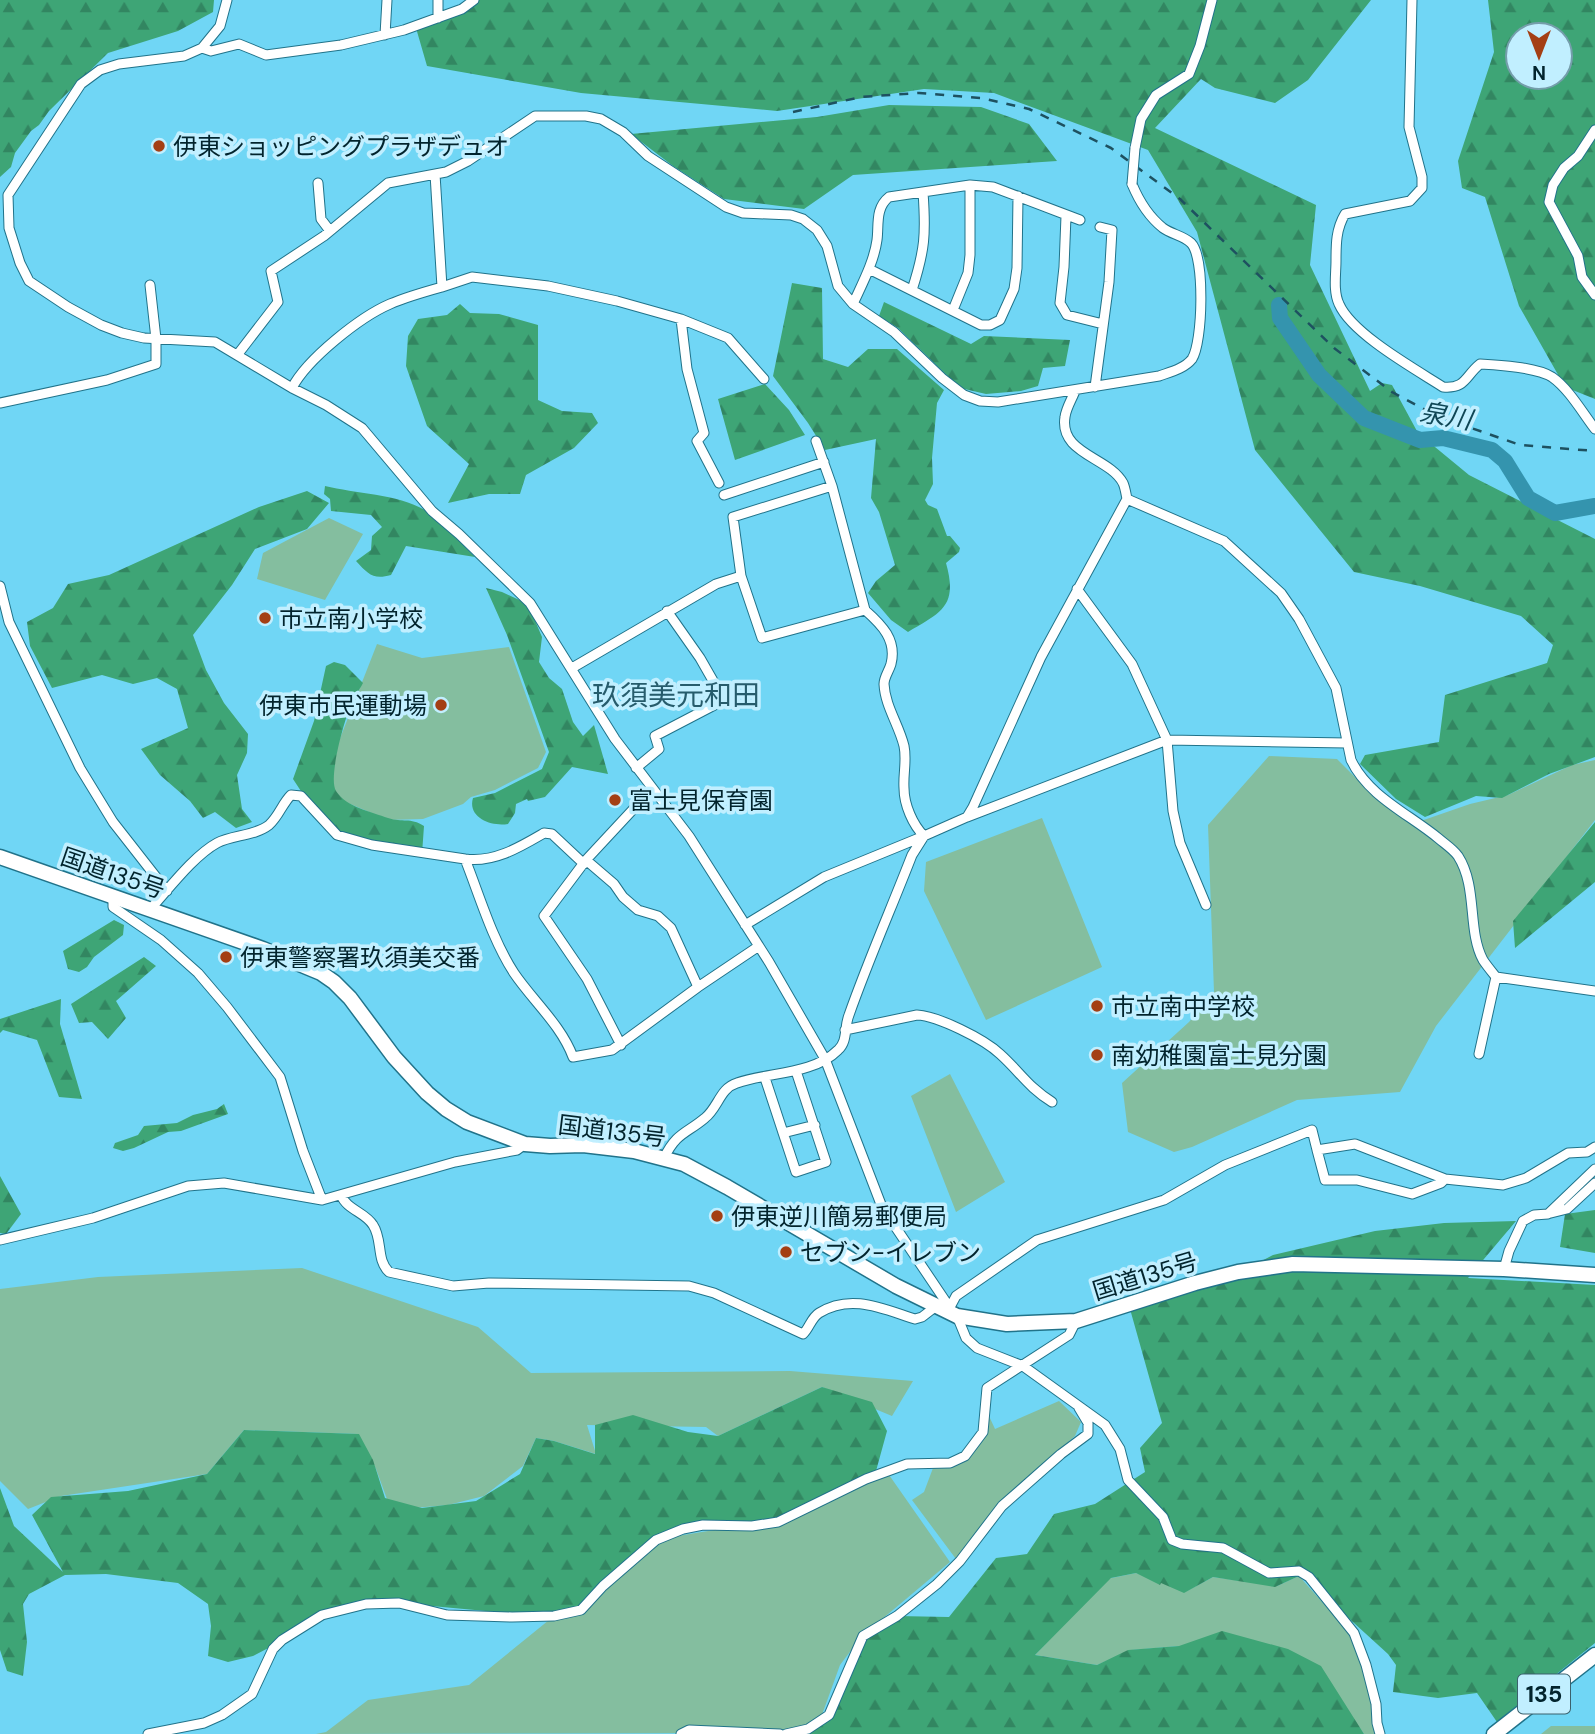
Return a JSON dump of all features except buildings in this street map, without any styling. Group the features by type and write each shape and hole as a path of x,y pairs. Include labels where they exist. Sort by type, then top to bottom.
{"highway":[{"name":"国道135号","path":"0,857 321,972 349,998 394,1057 427,1093 467,1122 525,1144 583,1145 634,1151 684,1164 946,1312 1007,1324 1076,1321 1195,1283 1269,1266 1293,1264 1504,1269 1595,1275"},
{"name":"135","path":"1494,1734 1595,1655"}],"street":[{"path":"227,0 220,26 202,48 184,56 119,64 100,70 81,84 4,193 9,228 29,281 101,325 122,333 215,342 362,428 432,511 530,603 615,739 689,836 746,925 825,1059 882,1207 946,1302 946,1312 977,1348 1023,1366 1105,1425 1120,1449 1128,1480 1163,1517 1172,1540 1182,1544 1223,1548 1269,1573 1299,1571 1309,1577 1354,1633 1366,1665 1380,1734"},
{"path":"385,35 387,0"},
{"path":"438,0 438,18"},
{"path":"202,48 211,51 239,44 266,55 341,44 385,35 438,18 462,9 474,0"},
{"path":"238,354 278,302 271,271 330,231 388,183 446,172 468,161 535,117 586,116 601,119 623,132 648,156 726,207 743,212 791,215 803,219 817,230 827,246 838,286 853,304 894,332 964,395 980,401 998,402 1159,376 1182,367 1191,360 1197,348 1200,330 1198,254 1191,243 1163,228 1141,205 1132,184 1135,148 1140,119 1156,95 1189,75 1212,0"},
{"path":"1412,0 1409,127 1422,177 1422,188 1410,201 1345,214 1336,242 1338,303 1351,321 1382,347 1443,387 1454,388 1464,383 1471,371 1480,364 1540,372 1560,384 1595,429"},
{"path":"1595,130 1578,156 1564,168 1553,185 1549,202 1578,256 1583,277 1595,295"},
{"path":"435,174 442,287"},
{"path":"318,183 321,219 330,231"},
{"path":"853,304 869,269 883,202 889,197 970,185 993,187 1080,220"},
{"path":"953,310 968,273 970,185"},
{"path":"912,290 926,238 923,192"},
{"path":"869,269 981,325 990,325 1000,320 1014,289 1018,196"},
{"path":"1066,216 1065,267 1060,303 1067,315 1103,324"},
{"path":"1095,387 1112,230 1100,227"},
{"path":"292,388 314,359 366,318 391,303 472,277 548,286 617,300 681,319 728,338 764,379"},
{"path":"0,403 107,380 156,364 156,338 149,285"},
{"path":"681,319 687,369 704,433 697,441 719,483"},
{"path":"967,817 1041,657 1127,499 1124,484 1116,475 1078,449 1066,434 1065,417 1075,391"},
{"path":"816,441 832,486 864,610 881,624 888,635 892,652 891,665 884,681 886,696 905,756 904,791 915,828 924,836"},
{"path":"724,495 824,462"},
{"path":"832,486 733,517 741,576 762,638 864,610"},
{"path":"1127,499 1224,541 1281,593 1299,619 1336,688 1351,760 1362,778 1457,854 1468,882 1482,958 1496,977 1595,991"},
{"path":"572,668 716,584 741,576"},
{"path":"0,586 5,623 80,768 113,822 167,891"},
{"path":"1077,589 1132,664 1167,740 1173,811 1180,843 1206,905"},
{"path":"636,768 659,750 654,736 724,700 700,658 667,611"},
{"path":"746,925 824,877 967,817 1167,740 1347,743"},
{"path":"621,1045 594,990 544,916 585,862 652,789"},
{"path":"153,911 154,905 209,848 221,841 266,827 279,814 291,795 301,796 337,835 372,845 465,859 484,858 514,850 544,833 552,834 614,884 623,897 638,910 658,916 671,928 698,987"},
{"path":"664,1158 672,1142 705,1119 724,1092 735,1083 796,1071 839,1050 845,1041 845,1030 858,990 912,855 924,836"},
{"path":"465,859 499,944 515,973 561,1034 573,1057 612,1051 758,946"},
{"path":"113,897 113,907 161,940 198,973 280,1077 321,1200"},
{"path":"1479,1054 1496,977"},
{"path":"845,1030 926,1015 963,1031 998,1052 1033,1090 1052,1101"},
{"path":"765,1078 796,1172 827,1162 796,1071"},
{"path":"783,1133 815,1125"},
{"path":"341,1195 344,1203 374,1226 379,1237 382,1266 389,1272 453,1286 489,1283 688,1286 714,1293 803,1334 818,1314 846,1302 915,1319 946,1312 956,1296 1037,1240 1164,1200 1225,1165 1312,1130 1325,1180 1357,1180 1412,1194 1445,1179"},
{"path":"0,1240 93,1219 188,1186 224,1183 321,1200 455,1162 517,1150 525,1144"},
{"path":"1317,1150 1355,1144 1445,1179 1503,1185 1526,1178 1568,1153 1587,1152 1595,1147"},
{"path":"1548,1214 1595,1169"},
{"path":"1504,1269 1508,1251 1523,1222 1534,1215 1567,1209 1595,1183"},
{"path":"148,1734 204,1723 222,1715 252,1694 272,1649 322,1615 366,1604 399,1603 447,1615 554,1616 581,1611 603,1586 656,1540 683,1529 703,1525 778,1522 866,1479 907,1464 950,1463 965,1456 983,1432 987,1388 1069,1335 1076,1321"},
{"path":"786,1734 808,1729 829,1715 863,1636 897,1616 937,1584 960,1562 1002,1506 1088,1434 1088,1423 1077,1404"},
{"path":"681,1734 689,1730 780,1734"}],"green space":[{"path":"0,0 214,0 213,12 178,31 108,53 31,131 15,153 11,167 0,177"},
{"path":"475,0 1371,0 1308,80 1275,103 1215,88 1201,79 1155,128 1316,205 1310,265 1370,391 1382,383 1392,385 1418,433 1469,475 1595,539 1595,757 1549,774 1502,798 1476,796 1425,817 1396,799 1360,764 1365,755 1439,742 1445,695 1547,663 1553,645 1521,616 1420,586 1354,572 1255,450 1197,232 1148,150 994,93 924,89 777,111 581,93 427,66 416,28"},
{"path":"1488,0 1595,0 1595,399 1565,387 1519,306 1485,197 1462,188 1458,161 1494,52"},
{"path":"889,105 981,107 1029,124 1057,161 853,175 804,209 724,199 673,166 631,134 817,117"},
{"path":"792,283 822,288 823,359 848,367 868,349 897,349 944,390 937,403 932,458 933,484 925,500 928,505 937,509 947,536 960,548 946,563 950,589 944,606 930,619 908,632 891,620 868,593 876,581 895,565 879,512 871,498 876,439 825,450 773,376"},
{"path":"884,302 971,344 984,336 1070,340 1065,366 1043,368 1038,386 1021,391 986,394 960,388 898,328 879,316"},
{"path":"460,304 470,313 499,314 538,325 538,400 562,411 592,413 598,423 574,448 526,475 520,494 489,494 448,503 469,464 427,426 406,366 408,336 418,319 447,315"},
{"path":"765,384 789,410 805,435 735,460 718,399"},
{"path":"325,486 394,498 420,507 443,524 475,557 406,546 391,575 371,575 356,561 371,550 372,536 382,527 371,515 331,511 330,499 324,494"},
{"path":"307,491 329,503 307,529 255,549 232,585 193,635 206,670 224,703 248,734 247,753 237,775 242,809 252,822 236,828 215,812 203,818 190,801 160,775 141,749 188,728 177,689 157,678 133,684 102,675 52,688 30,646 27,622 53,608 68,584 109,575 259,507"},
{"path":"329,518 363,534 325,600 257,579 263,553"},
{"path":"486,588 528,604 542,637 539,662 549,678 562,689 573,722 583,736 594,725 608,774 572,767 545,797 527,799 516,804 515,813 508,824 502,825 477,816 472,805 473,798 495,793 542,769 549,752 507,635"},
{"name":"伊東市民運動場","path":"377,644 422,658 509,647 546,752 538,768 495,790 471,797 463,804 423,819 388,820 336,798 328,769"},
{"path":"334,662 345,665 363,683 351,704 341,737 335,763 336,791 340,797 360,808 424,826 422,854 357,842 318,817 293,779 314,721 326,666"},
{"path":"1269,756 1337,759 1381,803 1418,822 1470,804 1508,795 1572,765 1595,760 1595,820 1436,1026 1400,1092 1297,1100 1192,1147 1174,1152 1128,1132 1122,1083 1189,1022 1214,992 1208,825"},
{"path":"1042,818 1102,967 986,1020 924,891 926,862"},
{"path":"1595,822 1595,882 1515,948 1513,921"},
{"path":"114,920 124,925 123,935 79,972 68,969 63,951"},
{"path":"144,957 156,966 116,1001 126,1018 108,1039 92,1022 79,1023 71,1004"},
{"path":"61,999 60,1024 82,1099 59,1097 37,1040 3,1030 0,1033 0,1019"},
{"path":"950,1074 1005,1182 956,1212 911,1096"},
{"path":"224,1104 228,1114 181,1131 168,1132 134,1148 123,1151 113,1148 115,1143 138,1135 144,1126 177,1123"},
{"path":"0,1176 21,1214 6,1234 0,1233"},
{"path":"1595,1210 1595,1253 1560,1247 1565,1214"},
{"path":"1516,1221 1468,1278 1595,1285 1595,1643 1497,1722 1477,1693 1438,1698 1393,1692 1396,1665 1388,1654 1321,1593 1309,1577 1299,1576 1275,1587 1213,1577 1184,1593 1136,1573 1111,1578 1035,1655 1097,1665 1128,1650 1179,1646 1222,1631 1288,1649 1321,1666 1364,1734 763,1734 795,1730 826,1720 858,1639 897,1616 949,1617 996,1558 1027,1554 1054,1514 1095,1504 1145,1472 1140,1448 1162,1423 1130,1309 1216,1285 1273,1255 1375,1231 1444,1223"},
{"path":"302,1268 478,1327 531,1373 790,1371 913,1381 892,1416 822,1387 718,1436 706,1427 587,1425 596,1454 536,1438 523,1466 484,1496 448,1505 391,1510 376,1469 358,1434 244,1430 207,1474 61,1496 28,1509 0,1481 0,1289 98,1277"},
{"path":"822,1387 872,1402 887,1431 876,1471 767,1524 718,1520 675,1532 641,1546 584,1606 541,1616 399,1603 339,1611 253,1656 228,1662 208,1656 211,1626 208,1604 178,1583 106,1574 65,1575 29,1594 23,1604 27,1642 23,1676 7,1671 0,1650 0,1488 14,1526 63,1572 32,1515 51,1497 128,1491 207,1474 244,1430 359,1434 373,1460 385,1498 422,1508 476,1501 520,1474 536,1438 595,1454 595,1425 633,1415 688,1432 718,1436"},
{"path":"1059,1401 1081,1422 1075,1436 1031,1476 956,1559 912,1500 924,1492 933,1468 960,1455 974,1442 989,1416 995,1429"},
{"path":"887,1472 950,1562 862,1636 840,1665 819,1723 766,1733 316,1734 326,1732 368,1700 469,1685 554,1616 634,1543 745,1525"},
{"path":"1136,1573 1187,1591 1213,1577 1277,1586 1299,1576 1348,1631 1370,1678 1382,1734 1364,1734 1347,1710 1179,1646 1132,1650 1097,1665 1035,1655 1107,1579"},
{"path":"1551,1726 1595,1726 1595,1734 1541,1734"}],"waterway":[{"name":"泉川","path":"1279,305 1280,318 1319,375 1364,418 1420,440 1443,438 1492,450 1505,461 1528,498 1555,513 1595,506"}],"railway":[{"path":"793,112 861,97 919,93 981,98 1029,109 1111,148 1180,199 1334,348 1392,392 1437,416 1520,445 1595,451"}],"place":[{"name":"伊東ショッピングプラザデュオ","path":"159,146"},
{"name":"市立南小学校","path":"265,618"},
{"name":"伊東市民運動場","path":"441,705"},
{"name":"富士見保育園","path":"615,800"},
{"name":"伊東警察署玖須美交番","path":"226,957"},
{"name":"市立南中学校","path":"1097,1006"},
{"name":"南幼稚園富士見分園","path":"1097,1055"},
{"name":"伊東逆川簡易郵便局","path":"717,1216"},
{"name":"セブン-イレブン","path":"786,1252"}],"district":[{"name":"玖須美元和田","path":"676,695"}]}
